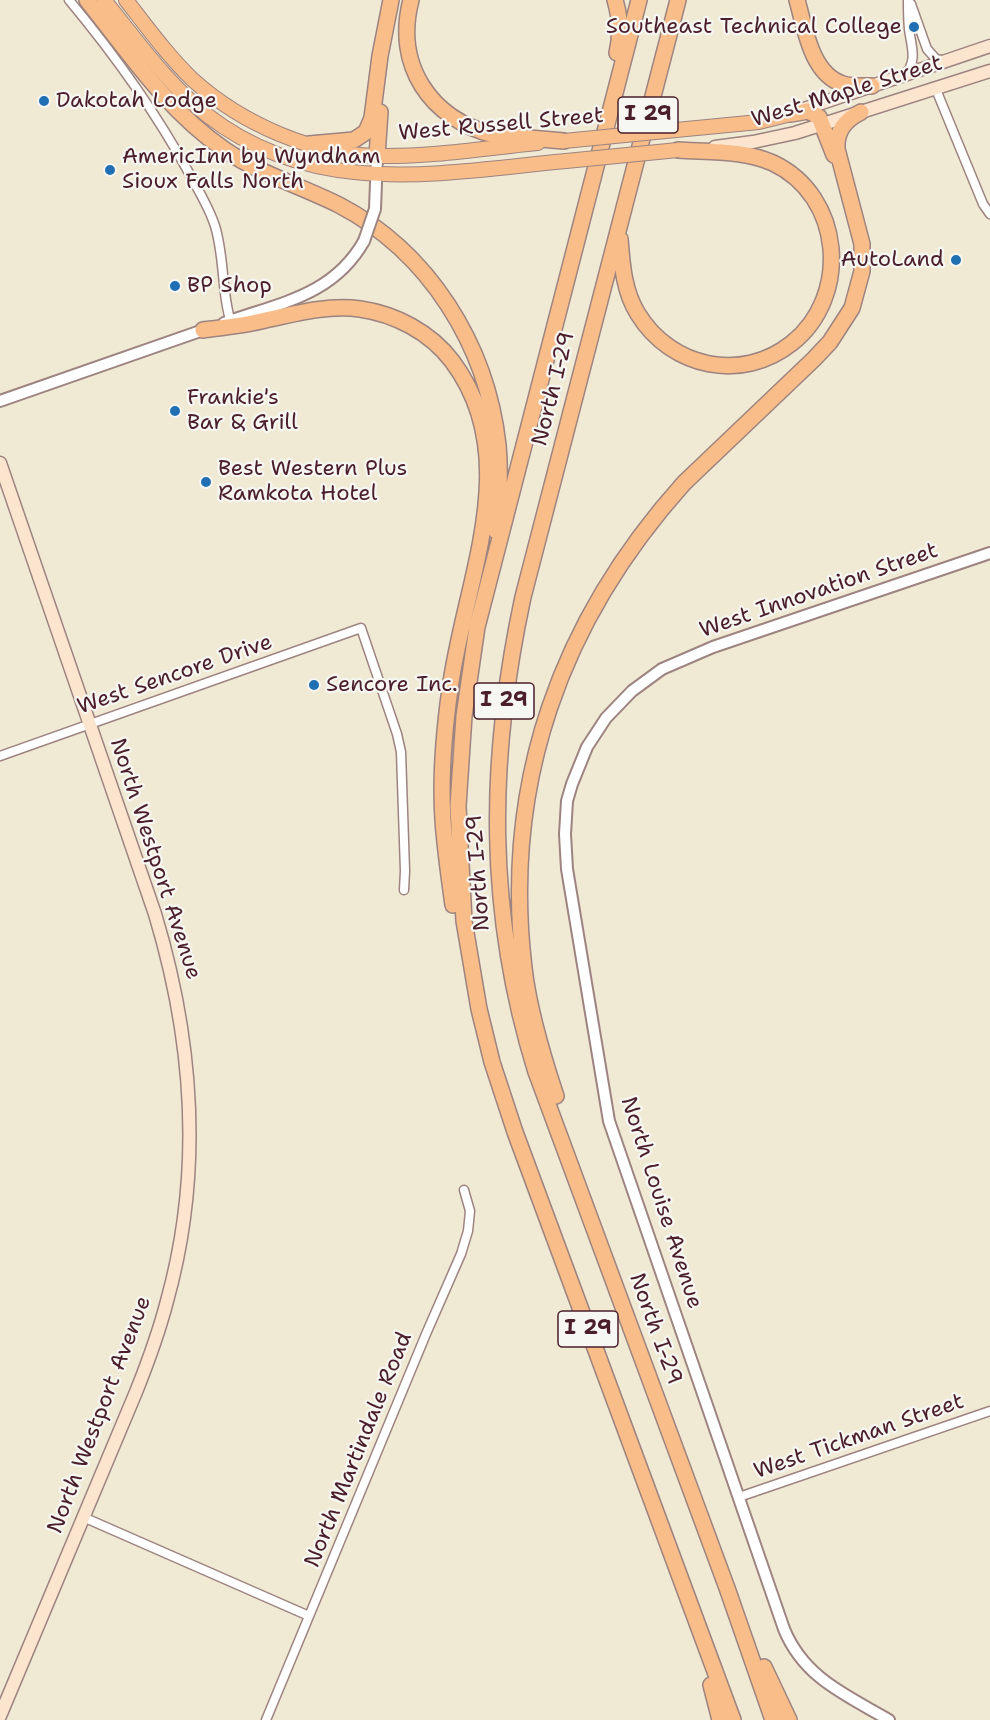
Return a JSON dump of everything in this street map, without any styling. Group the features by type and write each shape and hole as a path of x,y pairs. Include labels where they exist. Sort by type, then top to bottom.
{"highway":[{"path":"87,0 163,95 192,124 246,163 339,205 385,235 415,263 445,300 476,357 496,431 499,471 497,523 483,601"},
{"name":"West Russell Street","path":"104,0 180,90 207,115 233,133 269,151 301,162 334,170 377,175 412,175 678,150"},
{"name":"West Russell Street","path":"126,0 171,57 209,93 250,119 287,136 309,144 354,154 377,156 418,154 564,141 759,122 791,114"},
{"path":"309,144 354,140 366,132 372,118 383,37 391,0"},
{"path":"411,0 406,25 409,56 420,83 437,105 458,122 482,133 564,141"},
{"path":"609,119 608,90 620,43 615,0"},
{"name":"North I-29","path":"639,0 508,513 483,601 468,685 459,780 461,887 471,970 492,1062 507,1109 733,1720"},
{"name":"North I-29","path":"678,0 524,597 508,674 502,718 498,780 499,874 504,928 514,985 536,1072 727,1588 773,1720"},
{"path":"796,0 811,46 822,70 829,77 846,85 872,86"},
{"path":"377,156 383,37"},
{"path":"791,114 803,111 819,117 855,217"},
{"path":"574,1174 568,1134 533,1016 521,936 521,848 529,788 542,729 579,636 625,555 684,483 814,359 841,327 852,308 862,271 862,244 836,142 845,122 861,112"},
{"path":"619,230 626,284 632,303 643,322 666,347 676,353 696,361 718,365 756,361 782,350 813,321 823,303 830,282 832,254 827,225 806,189 786,171 760,159 734,153 678,150"},
{"path":"203,330 231,323 318,310 357,308 375,311 413,327 437,344 457,368 476,402 487,450 487,501 483,534 461,625 450,688 442,790 445,844 455,918 462,955 471,970"},
{"path":"727,1588 740,1607 767,1674 789,1720"},
{"path":"686,1595 720,1720"}],"main road":[{"name":"West Maple Street","path":"791,114 990,46"},
{"name":"West Maple Street","path":"678,150 753,142 795,133 990,70"},
{"name":"North Westport Avenue","path":"0,463 168,957 183,1036 190,1119 185,1207 168,1300 136,1392 0,1716"}],"street":[{"path":"69,0 123,68 151,109 207,206 218,237 231,323 322,287 350,264 364,242 375,209 377,156"},
{"path":"909,0 927,49 936,59 946,61"},
{"path":"904,76 909,70 914,55 909,29 909,0"},
{"path":"935,87 983,204 990,214"},
{"path":"0,401 203,330"},
{"name":"West Innovation Street","path":"662,669 705,650 990,553"},
{"name":"West Sencore Drive","path":"0,756 361,628 401,752 404,890"},
{"name":"North Louise Avenue","path":"662,669 632,691 606,718 587,747 567,801 565,850 609,1121 784,1629 796,1654 815,1675 889,1720"},
{"name":"North Martindale Road","path":"266,1720 461,1254 468,1231 470,1211 464,1190"},
{"name":"West Tickman Street","path":"739,1497 990,1411"},
{"path":"83,1518 309,1616"}],"place":[{"name":"Southeast Technical College","path":"914,27"},
{"name":"Dakotah Lodge","path":"44,101"},
{"name":"AmericInn by Wyndham Sioux Falls North","path":"110,170"},
{"name":"AutoLand","path":"956,260"},
{"name":"BP Shop","path":"175,286"},
{"name":"Frankie's Bar & Grill","path":"175,411"},
{"name":"Best Western Plus Ramkota Hotel","path":"206,482"},
{"name":"Sencore Inc.","path":"314,685"}]}
